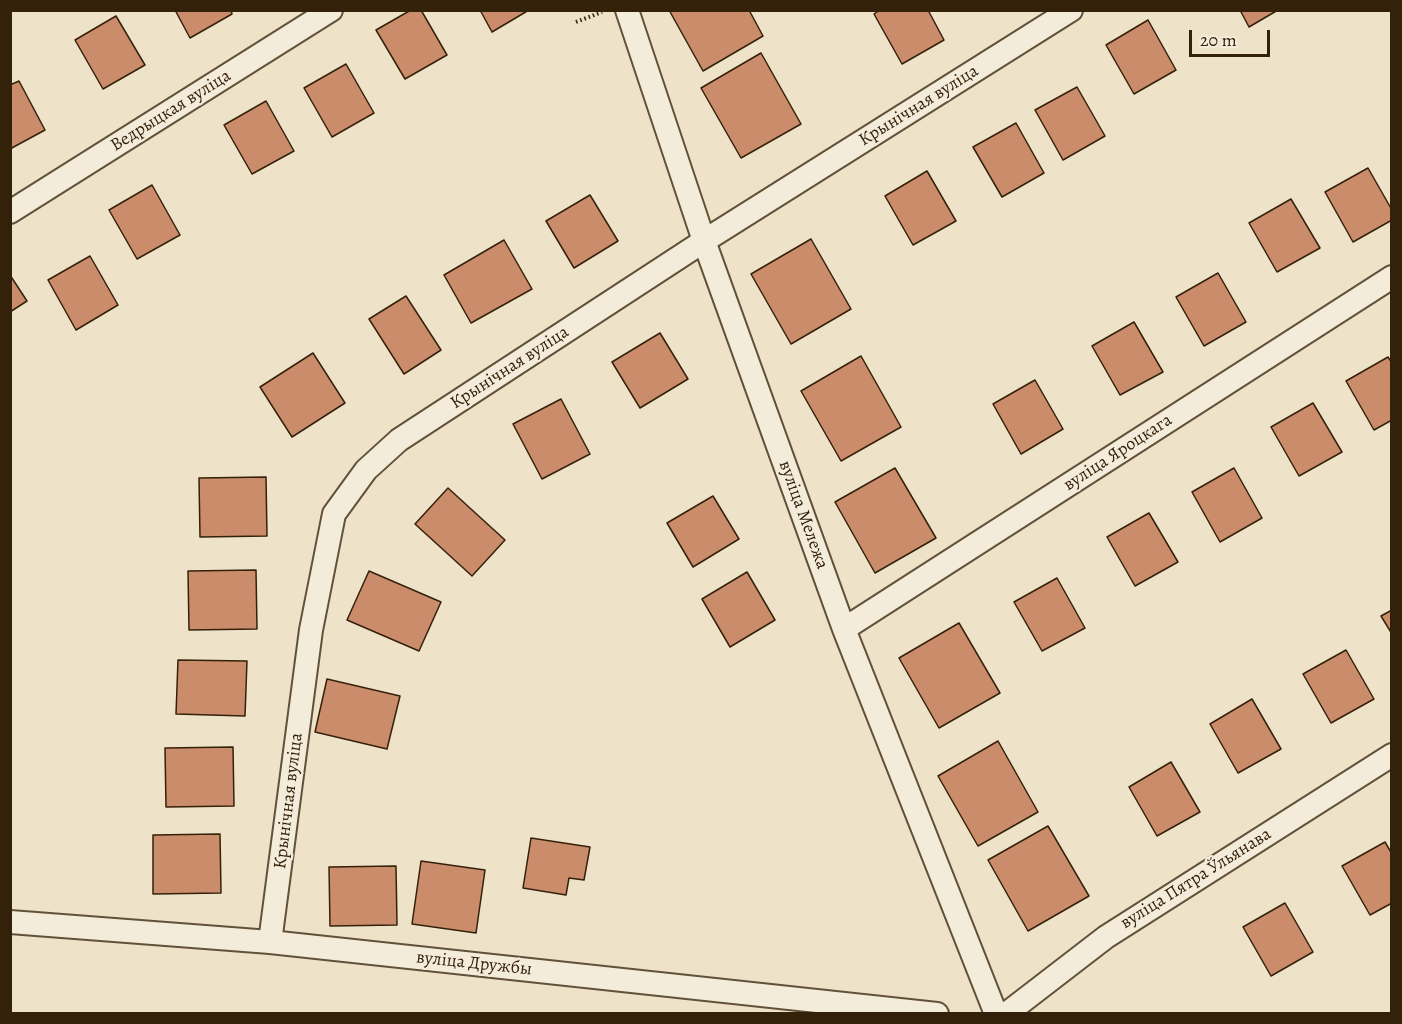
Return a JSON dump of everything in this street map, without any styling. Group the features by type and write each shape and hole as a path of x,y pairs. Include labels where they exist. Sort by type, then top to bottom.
{"street":[{"name":"Ведрыцкая вуліца","path":"10,212 331,10"},
{"name":"вуліца Мележа","path":"627,10 704,241 844,629 996,1014"},
{"name":"Крынічная вуліца","path":"270,942 311,630 334,514 366,470 399,440 704,241 1071,10"},
{"name":"вуліца Яроцкага","path":"844,629 1392,278"},
{"name":"вуліца Пятра Ўльянава","path":"1006,1014 1106,937 1392,755"},
{"name":"вуліца Дружбы","path":"10,922 270,942 937,1014"}],"path":[{"path":"576,22 606,10"}],"building":[{"path":"175,10 231,10 232,14 190,38"},
{"path":"411,10 421,10 447,55 405,79 376,30"},
{"path":"480,10 529,10 492,32"},
{"path":"669,10 749,10 763,36 703,71"},
{"path":"880,10 928,10 944,40 902,64 874,14"},
{"path":"1240,10 1278,10 1249,27"},
{"path":"116,16 145,65 103,89 75,40"},
{"path":"1148,20 1176,70 1134,94 1106,45"},
{"path":"761,53 801,124 741,158 701,88"},
{"path":"346,64 374,113 332,137 304,88"},
{"path":"19,81 45,130 10,149 10,85"},
{"path":"1077,87 1105,136 1063,160 1035,110"},
{"path":"266,101 294,151 252,174 224,125"},
{"path":"1016,123 1044,173 1002,197 973,147"},
{"path":"1368,168 1392,210 1392,220 1353,242 1325,192"},
{"path":"927,171 956,221 913,245 885,196"},
{"path":"152,185 180,235 137,259 109,210"},
{"path":"590,195 618,241 574,268 546,221"},
{"path":"1291,199 1320,248 1277,272 1249,223"},
{"path":"811,239 851,309 791,344 751,274"},
{"path":"504,240 532,289 471,323 444,275"},
{"path":"90,256 118,305 76,330 48,280"},
{"path":"1218,273 1246,322 1204,346 1176,297"},
{"path":"10,275 27,301 10,312"},
{"path":"406,296 441,350 404,374 369,319"},
{"path":"1134,322 1163,372 1120,395 1092,346"},
{"path":"660,333 688,379 640,408 612,362"},
{"path":"313,353 345,403 292,437 260,387"},
{"path":"861,356 901,427 841,461 801,391"},
{"path":"1388,357 1392,363 1392,420 1374,430 1346,381"},
{"path":"1035,380 1063,429 1021,454 993,404"},
{"path":"561,399 590,454 542,479 513,424"},
{"path":"1313,403 1342,452 1299,476 1271,427"},
{"path":"895,468 936,538 875,573 835,502"},
{"path":"1234,468 1262,518 1220,542 1192,492"},
{"path":"266,477 267,536 200,537 199,478"},
{"path":"448,488 505,540 472,576 415,524"},
{"path":"713,496 739,539 693,567 667,523"},
{"path":"1149,513 1178,562 1135,586 1107,537"},
{"path":"256,570 257,629 189,630 188,571"},
{"path":"369,571 441,602 419,651 347,620"},
{"path":"747,572 775,620 730,647 702,599"},
{"path":"1057,578 1085,628 1042,651 1014,602"},
{"path":"1392,610 1392,634 1381,616"},
{"path":"959,623 1000,693 939,728 899,658"},
{"path":"1346,650 1374,699 1331,723 1303,674"},
{"path":"178,660 247,661 245,716 176,714"},
{"path":"327,679 400,696 387,749 315,732"},
{"path":"1252,699 1281,749 1238,773 1210,724"},
{"path":"998,741 1038,812 978,846 938,776"},
{"path":"233,747 234,806 166,807 165,748"},
{"path":"1171,762 1200,812 1157,836 1129,787"},
{"path":"1048,826 1089,896 1028,931 988,860"},
{"path":"220,834 221,893 153,894 153,835"},
{"path":"531,838 590,847 584,880 569,878 566,895 523,888"},
{"path":"1385,842 1392,854 1392,903 1370,915 1342,866"},
{"path":"421,861 485,870 476,933 412,924"},
{"path":"396,866 397,925 330,926 329,867"},
{"path":"1285,903 1313,952 1271,976 1243,927"}]}
